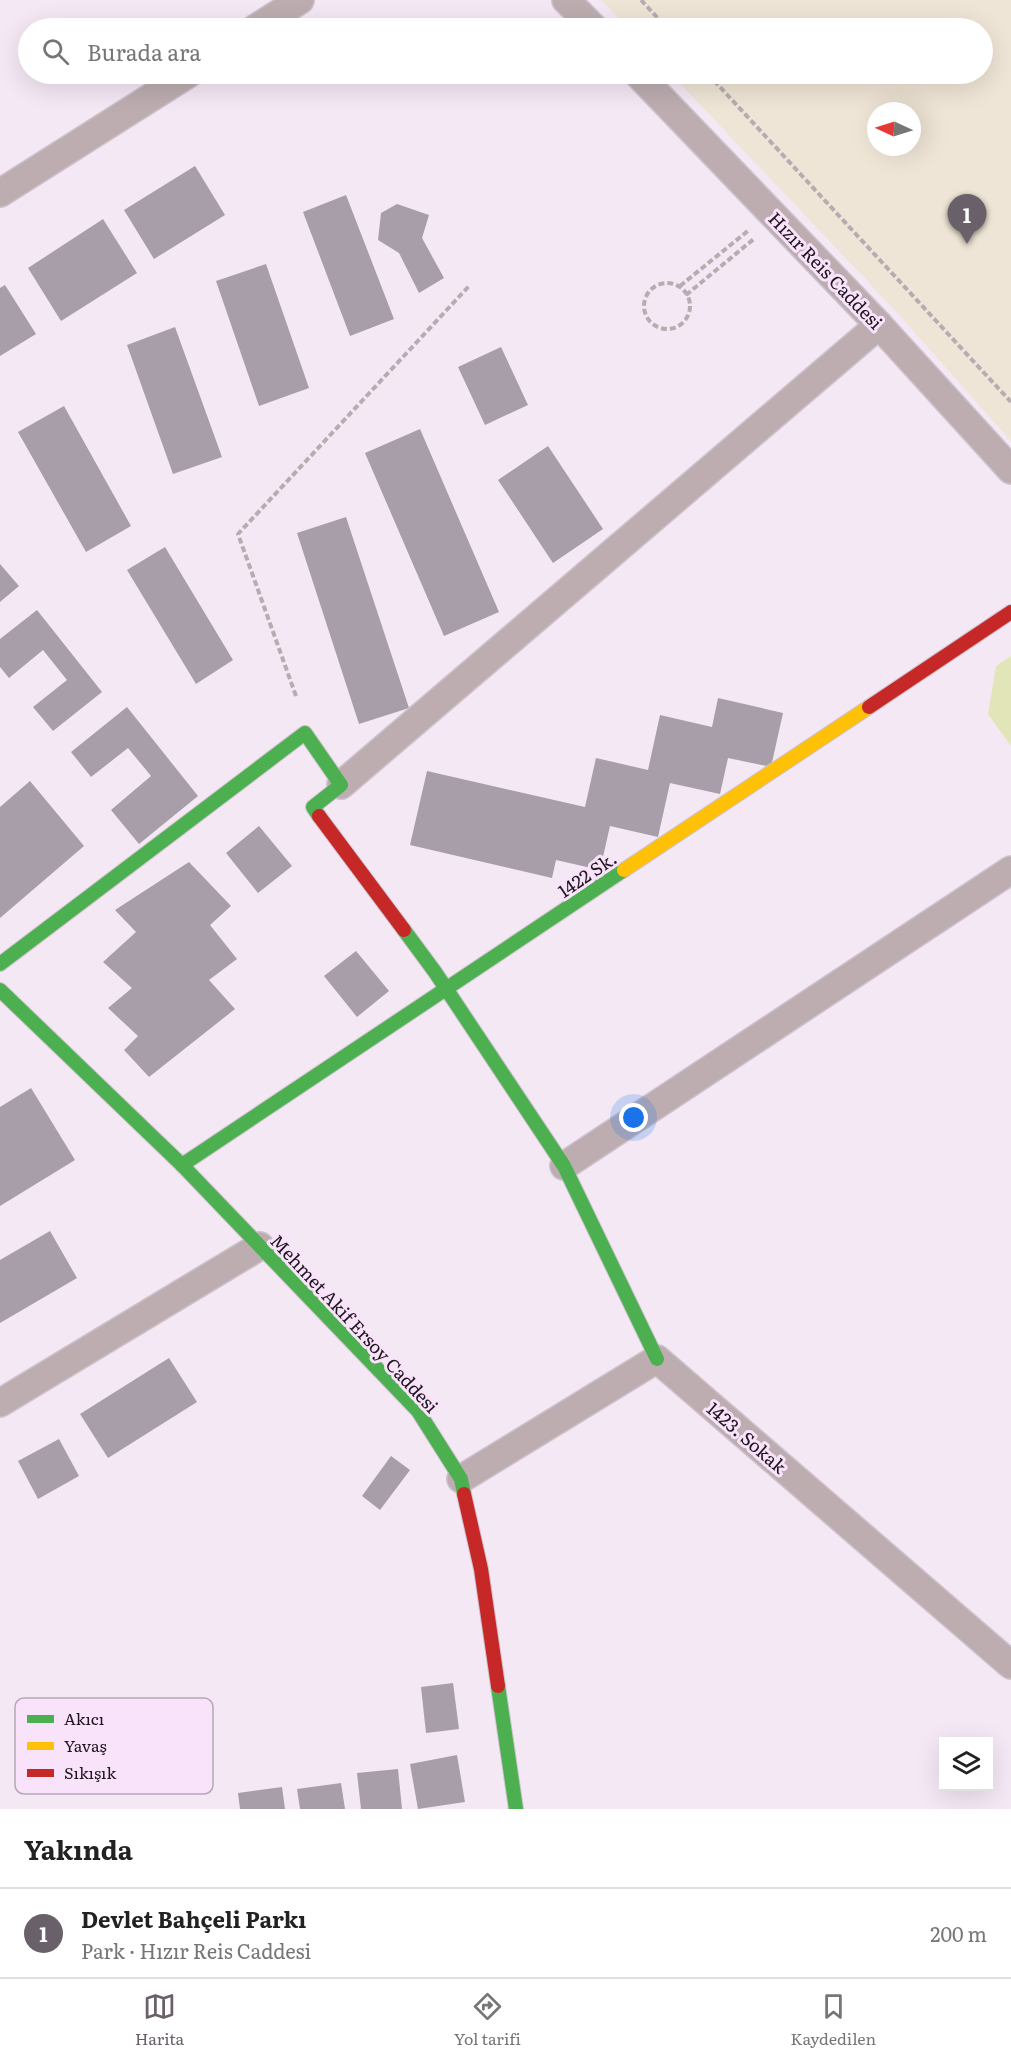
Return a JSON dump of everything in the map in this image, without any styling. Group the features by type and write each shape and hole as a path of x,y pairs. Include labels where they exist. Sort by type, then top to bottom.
{"street":[{"path":"272,18 300,0"},
{"path":"566,0 584,18"},
{"path":"0,193 172,84"},
{"name":"Hızır Reis Caddesi","path":"648,84 879,325 1011,470"},
{"path":"461,1479 657,1359 564,1166 444,990 435,972 313,807 341,786 879,325"},
{"name":"1422 Sk.","path":"182,1165 1011,612"},
{"path":"0,964 305,733 341,786"},
{"path":"564,1166 1011,870"},
{"name":"Mehmet Akif Ersoy Caddesi","path":"0,990 182,1165 418,1411 461,1479 481,1569 516,1809"},
{"path":"0,1403 260,1246"},
{"name":"1423. Sokak","path":"657,1359 1011,1665"}],"path":[{"path":"641,0 658,18"},
{"path":"717,84 1011,402"},
{"path":"680,286 757,223"},
{"path":"686,295 763,231"},
{"path":"666,282 680,286 691,307 689,314 680,326 658,328 647,318 643,302 651,288 666,282"},
{"path":"296,696 238,534 470,285"}],"green space":[{"path":"1011,656 1011,746 988,714 996,666"}],"sand":[{"path":"601,0 1011,0 1011,441 891,306 680,84 993,84 993,18 618,18"}],"building":[{"path":"195,166 225,215 154,259 124,210"},
{"path":"346,195 394,319 350,336 303,212"},
{"path":"397,204 429,215 422,238 444,278 419,293 399,253 378,240 381,213"},
{"path":"103,219 137,273 61,321 28,268"},
{"path":"266,264 309,388 259,406 216,281"},
{"path":"5,285 36,334 0,356 0,288"},
{"path":"175,327 222,457 173,474 127,345"},
{"path":"501,347 528,405 485,425 458,367"},
{"path":"64,406 131,526 86,552 18,432"},
{"path":"420,429 499,612 444,636 365,453"},
{"path":"548,446 603,529 553,563 498,480"},
{"path":"346,517 409,708 359,724 297,533"},
{"path":"165,547 233,660 196,684 127,570"},
{"path":"0,564 19,586 0,602"},
{"path":"37,610 102,692 53,731 33,707 67,680 43,650 9,678 0,667 0,639"},
{"path":"718,698 783,713 771,767 728,758 720,794 670,783 658,837 610,826 600,870 556,860 552,878 410,845 427,771 585,807 596,758 648,770 660,715 712,727"},
{"path":"127,707 198,796 139,844 111,810 151,776 128,748 91,777 71,752"},
{"path":"30,781 84,846 0,918 0,807"},
{"path":"259,826 292,866 258,893 226,853"},
{"path":"189,862 231,906 210,925 237,959 209,980 235,1009 149,1077 124,1050 138,1036 108,1008 132,988 103,962 136,932 115,910"},
{"path":"356,951 389,991 357,1017 324,976"},
{"path":"31,1088 75,1160 0,1206 0,1107"},
{"path":"50,1231 77,1278 0,1323 0,1260"},
{"path":"169,1358 197,1402 108,1458 80,1414"},
{"path":"59,1439 79,1476 38,1499 18,1461"},
{"path":"391,1456 410,1470 380,1510 362,1496"},
{"path":"453,1683 459,1729 426,1733 421,1687"},
{"path":"457,1755 465,1802 418,1809 410,1764"},
{"path":"398,1769 402,1809 361,1809 357,1773"},
{"path":"341,1783 345,1809 300,1809 297,1789"},
{"path":"282,1787 285,1809 240,1809 238,1793"}],"traffic: fast":[{"path":"0,964 305,733 341,785 313,807 319,816"},
{"path":"182,1165 624,870"},
{"path":"404,930 435,972 564,1166 657,1359"},
{"path":"0,990 182,1165 418,1411 461,1479 464,1494"},
{"path":"498,1686 516,1809"}],"traffic: slow":[{"path":"624,870 869,707"}],"traffic: jam":[{"path":"869,707 1011,612"},
{"path":"319,816 404,930"},
{"path":"464,1494 481,1569 498,1686"}],"place":[{"name":"Devlet Bahçeli Parkı","path":"967,244"}]}
